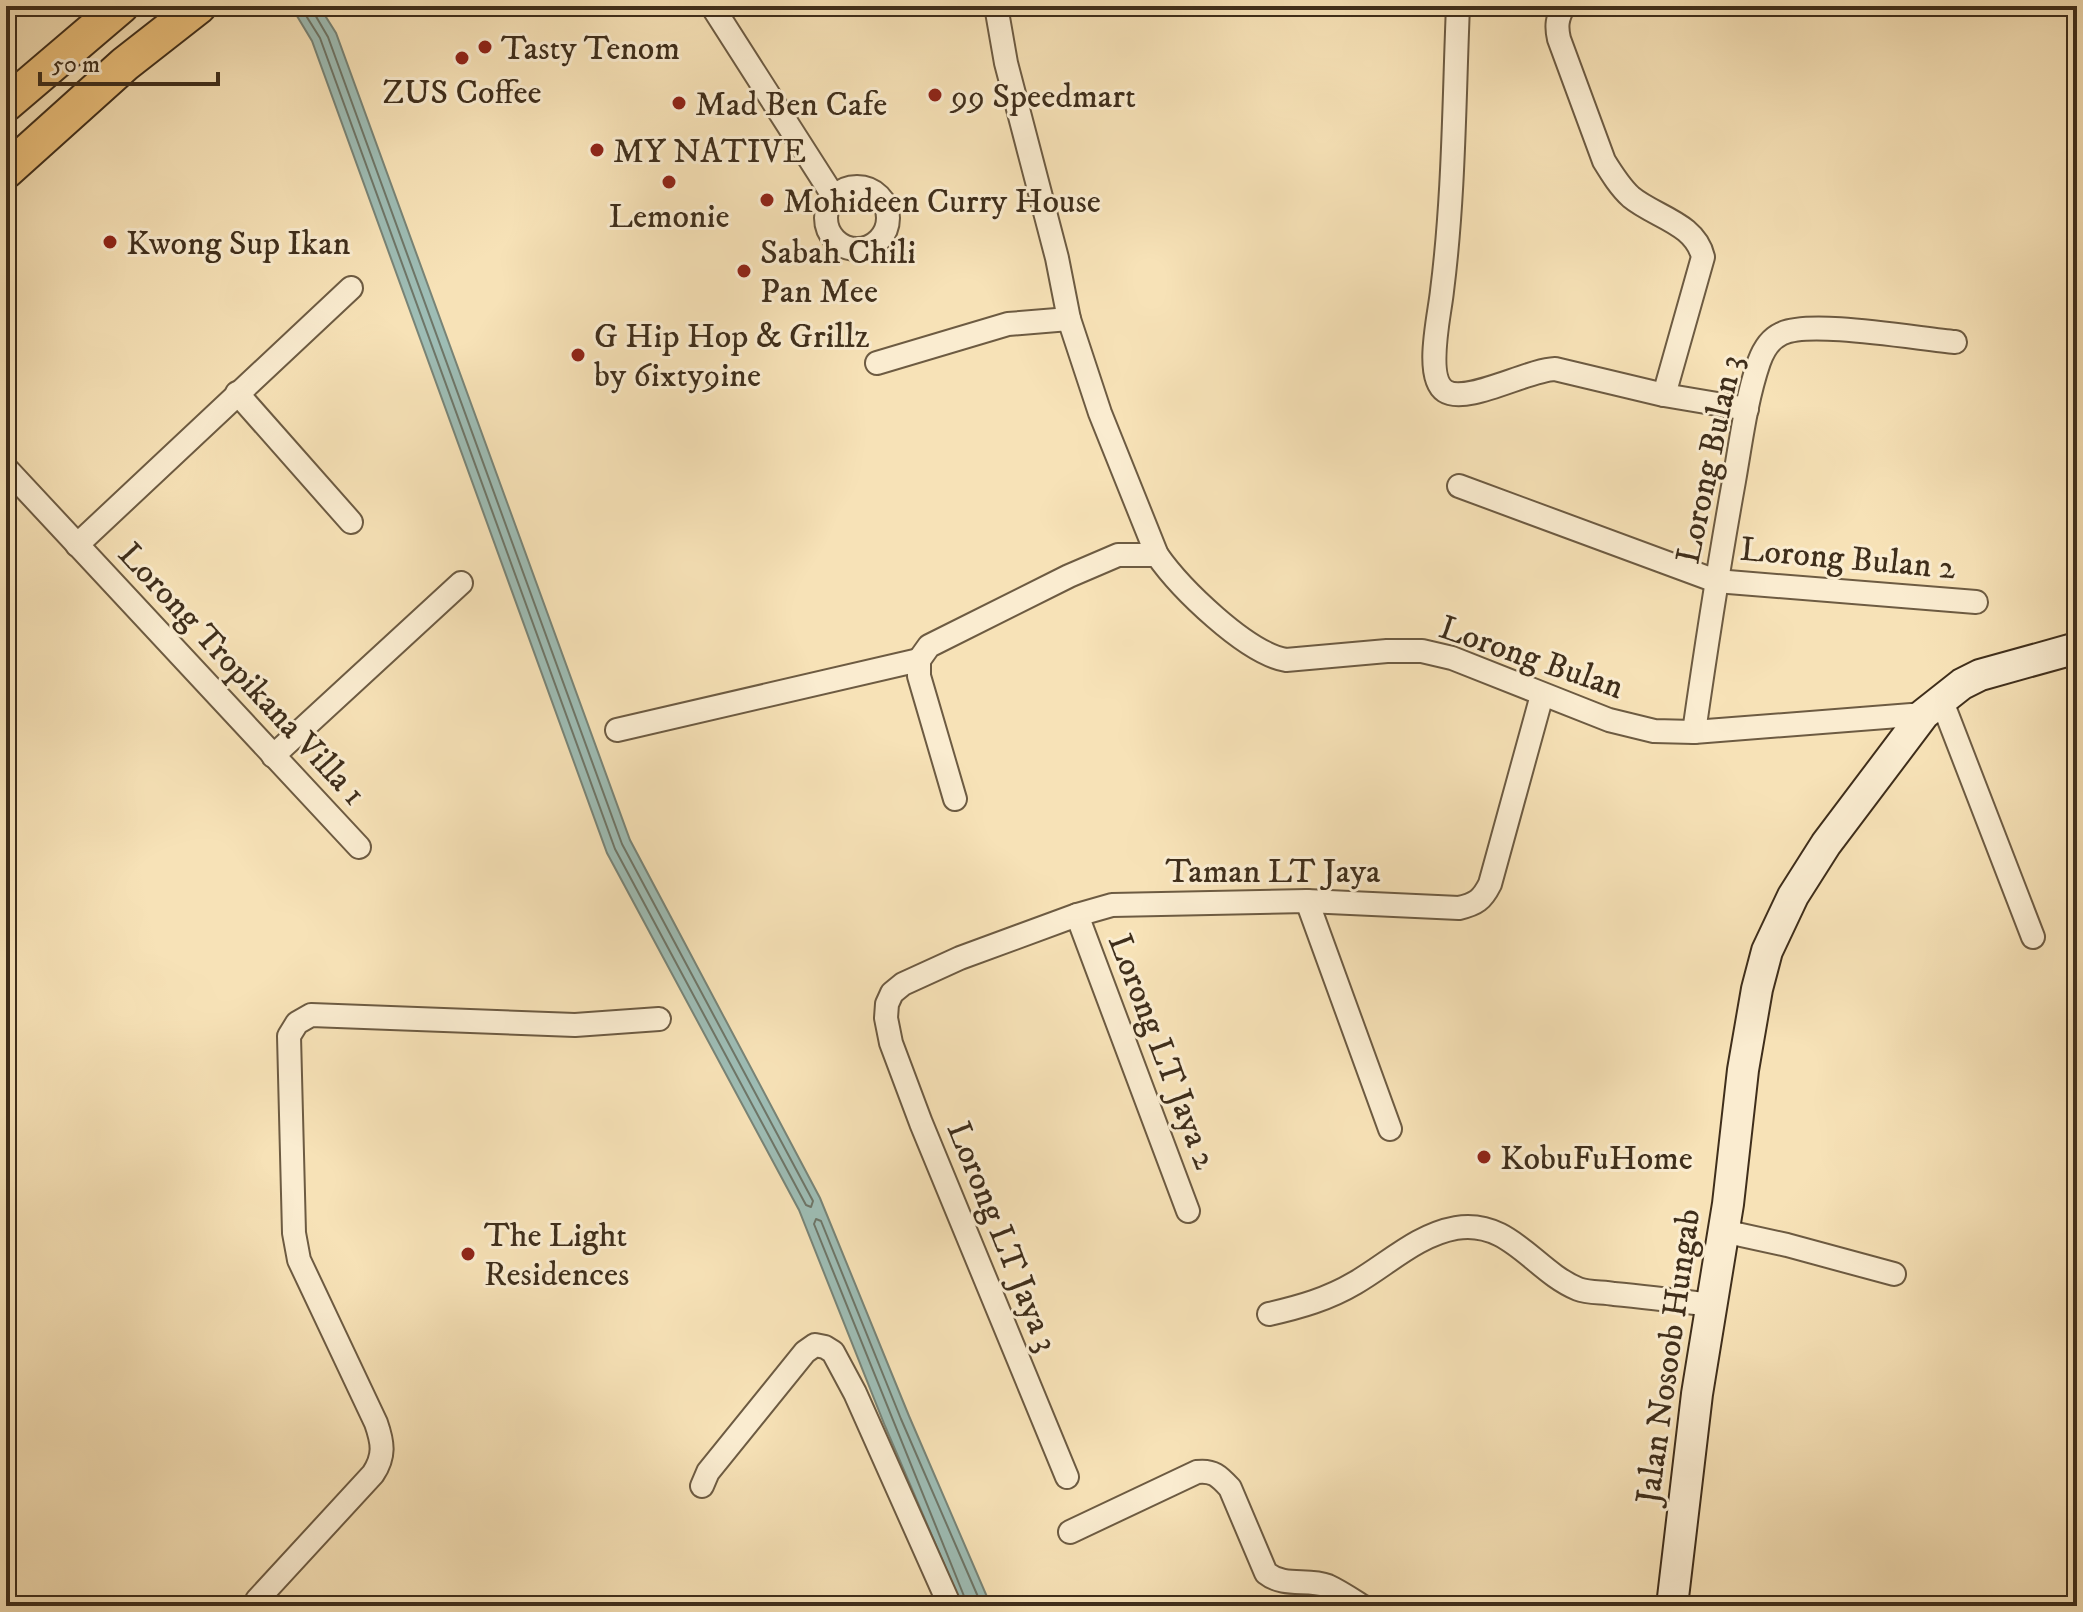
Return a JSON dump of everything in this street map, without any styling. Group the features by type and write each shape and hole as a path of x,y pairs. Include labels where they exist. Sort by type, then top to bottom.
{"main road":[{"path":"6,104 121,6"},
{"path":"6,171 125,64 199,6"},
{"name":"Jalan Nosoob Hungab","path":"1672,1606 1697,1394 1723,1231 1743,1070 1767,951 1793,896 1826,844 1933,707 1980,675 2077,648"}],"street":[{"path":"712,6 838,194 727,6"},
{"name":"Lorong Bulan","path":"996,6 1006,63 1057,258 1069,319 1100,413 1157,555 1213,614 1271,657 1286,660 1422,651 1452,658 1542,695 1636,728 1654,731 1694,732 1933,707"},
{"path":"1458,6 1450,231 1434,362 1439,385 1457,395 1555,369 1664,395 1747,409"},
{"path":"1564,6 1556,26 1559,39 1604,161 1633,198 1695,237 1700,245 1703,257 1664,395"},
{"name":"Lorong Tropikana Villa 1","path":"77,545 351,288"},
{"path":"877,363 1008,324 1069,319"},
{"name":"Lorong Bulan 3","path":"1694,732 1716,581 1747,409 1760,360 1769,344 1778,335 1793,328 1955,342"},
{"path":"237,393 351,522"},
{"name":"Lorong Tropikana Villa 1","path":"6,468 359,847"},
{"name":"Lorong Bulan 2","path":"1459,486 1716,581 1976,602"},
{"path":"617,730 919,660 929,646 1069,576 1118,555 1157,555"},
{"path":"273,756 461,583"},
{"path":"919,660 925,701 955,799"},
{"name":"Taman LT Jaya","path":"886,1018 892,993 903,984 960,958 1112,905 1307,901 1459,908 1474,904 1483,898 1490,884 1542,695"},
{"path":"1933,707 2033,937"},
{"path":"1307,901 1390,1129"},
{"name":"Lorong LT Jaya 2","path":"1077,915 1188,1211"},
{"path":"256,1606 257,1600 382,1461 383,1443 376,1423 299,1260 296,1246 289,1036 297,1023 311,1015 575,1025 659,1019"},
{"name":"Lorong LT Jaya 3","path":"886,1018 891,1043 921,1123 1067,1477"},
{"path":"1269,1314 1324,1299 1358,1282 1398,1253 1458,1228 1484,1228 1501,1233 1548,1271 1580,1290 1711,1305"},
{"path":"1723,1231 1894,1274"},
{"path":"702,1486 708,1472 805,1352 815,1345 825,1347 833,1352 855,1393 950,1606"},
{"path":"1070,1532 1197,1472 1208,1471 1220,1477 1230,1488 1266,1573 1287,1582 1326,1585 1362,1606"}],"water":[{"path":"291,6 319,6 336,33 630,840 820,1198 991,1606 962,1606 885,1426 799,1210 607,853 312,41"}],"place":[{"name":"Tasty Tenom","path":"485,47"},
{"name":"ZUS Coffee","path":"462,58"},
{"name":"99 Speedmart","path":"935,95"},
{"name":"Mad Ben Cafe","path":"679,103"},
{"name":"MY NATIVE","path":"597,150"},
{"name":"Lemonie","path":"669,182"},
{"name":"Mohideen Curry House","path":"767,200"},
{"name":"Kwong Sup Ikan","path":"110,242"},
{"name":"Sabah Chili Pan Mee","path":"744,271"},
{"name":"G Hip Hop & Grillz by 6ixty9ine","path":"578,355"},
{"name":"KobuFuHome","path":"1484,1157"},
{"name":"The Light Residences","path":"468,1254"}]}
